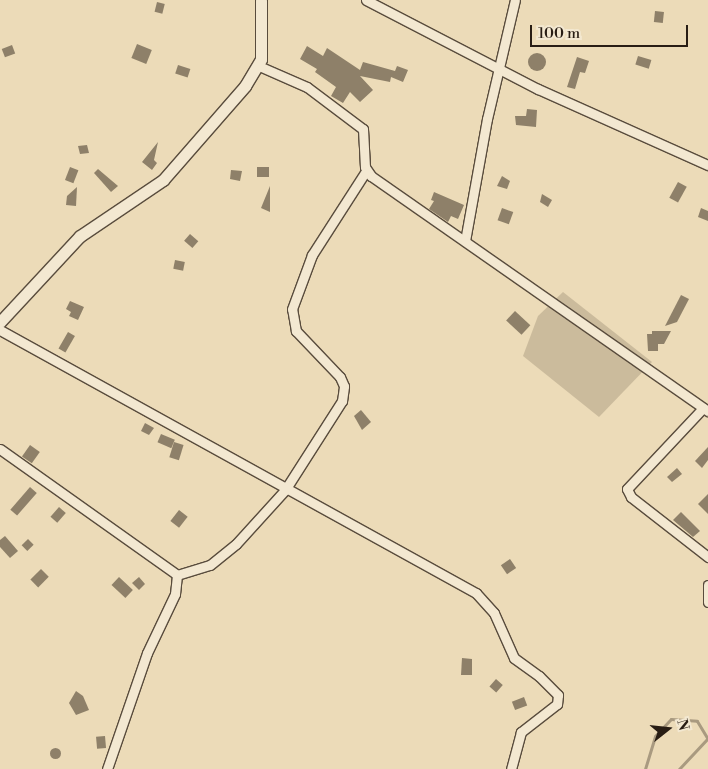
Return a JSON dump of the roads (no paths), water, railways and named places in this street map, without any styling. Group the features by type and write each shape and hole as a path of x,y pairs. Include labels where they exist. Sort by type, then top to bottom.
{"street":[{"path":"0,322 80,236 163,180 259,66 263,37 261,0"},
{"path":"366,0 538,89 708,165"},
{"path":"465,241 514,0"},
{"path":"176,575 210,564 236,544 287,486 342,401 344,392 340,377 296,331 292,309 312,255 366,171 363,129 308,87 259,66"},
{"path":"366,171 705,409 632,479 627,489 631,497 708,557"},
{"path":"0,330 93,384 287,486 476,592 494,612 514,658 539,676 558,695 557,704 521,732 511,769"},
{"path":"0,449 176,575"},
{"path":"107,769 147,653 175,594 176,575"},
{"path":"708,584 708,602"}],"waterway":[{"path":"645,769 655,736 671,719 697,721 708,739"},
{"path":"679,769 708,738"}]}
